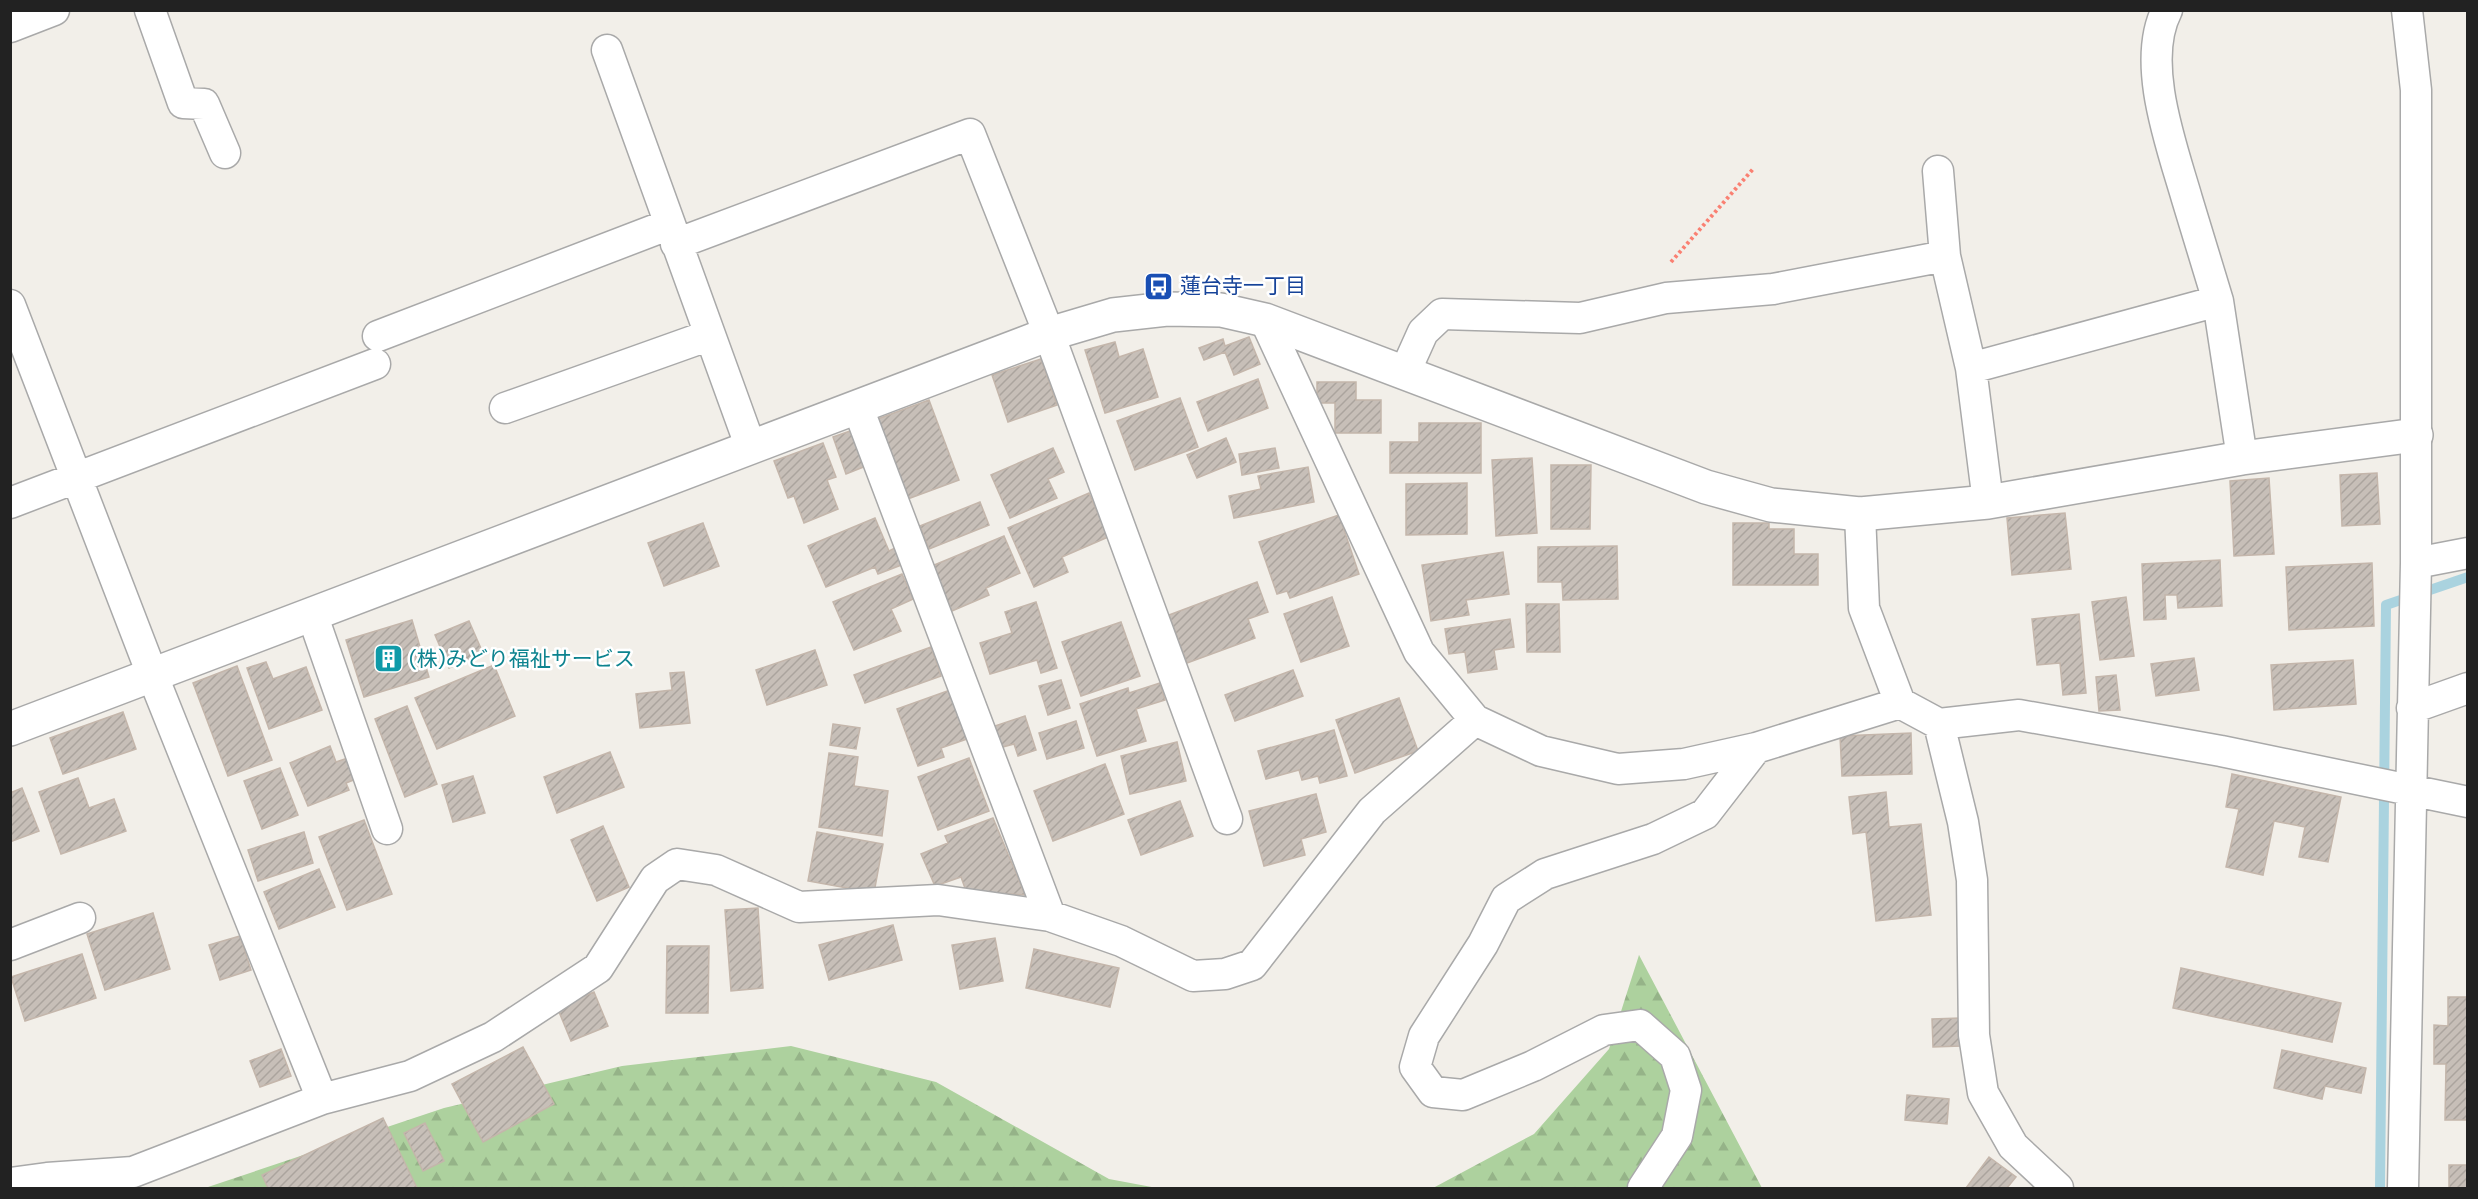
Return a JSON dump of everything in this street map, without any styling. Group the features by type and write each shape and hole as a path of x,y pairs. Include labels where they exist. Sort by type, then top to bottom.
{"street":[{"path":"10,27 54,10"},
{"path":"150,10 183,103 204,104 225,153"},
{"path":"2167,10 2160,22 2157,86 2168,135 2218,301 2242,458"},
{"path":"2403,1188 2416,563 2416,90 2407,10"},
{"path":"607,50 751,448"},
{"path":"10,503 77,478 376,350 673,234 970,134 1049,334 1227,819"},
{"path":"1938,171 1944,256 1971,368 1988,502"},
{"path":"1405,372 1423,332 1442,314 1580,318 1666,298 1773,289 1944,256"},
{"path":"1971,368 2218,301"},
{"path":"10,305 152,674 322,1099"},
{"path":"10,729 1049,334 1113,315 1167,309 1221,310 1265,320 1706,487 1771,505 1860,514 1988,502 2242,458 2416,435"},
{"path":"1265,320 1419,652 1475,720 1541,751 1618,769 1684,764 1756,748 1900,703"},
{"path":"505,408 710,335"},
{"path":"858,408 1050,916"},
{"path":"1860,514 1864,608 1900,703 1939,724 2019,715 2221,751 2468,802"},
{"path":"2416,563 2468,553"},
{"path":"312,614 387,829"},
{"path":"2412,708 2468,687"},
{"path":"10,1183 133,1172 322,1099 410,1076 493,1037 598,968 654,879 678,864 716,870 799,907 938,900 1050,916 1121,942 1193,976 1225,974 1252,965 1372,811 1475,720"},
{"path":"1939,724 1963,822 1971,880 1974,1035 1983,1093 2013,1146 2058,1188"},
{"path":"1643,1188 1677,1136 1686,1090 1675,1056 1640,1025 1604,1030 1533,1066 1463,1095 1433,1092 1415,1067 1424,1036 1483,944 1506,899 1545,874 1653,839 1705,814 1756,748"},
{"path":"10,945 80,918"}],"path":[{"path":"1666,298 1664,269 1754,168"}],"green space":[{"path":"1639,955 1762,1188 1433,1188 1534,1134 1609,1049"},
{"path":"791,1046 936,1082 1109,1179 1157,1188 205,1188 444,1108 622,1066"}],"building":[{"path":"1249,337 1260,364 1234,375 1225,352 1204,360 1199,348 1223,339 1225,346"},
{"path":"1115,342 1119,357 1143,349 1158,397 1105,413 1085,350"},
{"path":"1041,359 1057,405 1008,422 992,375"},
{"path":"1258,379 1268,408 1208,431 1197,402"},
{"path":"1317,382 1356,382 1356,400 1381,400 1381,433 1335,433 1335,403 1317,403"},
{"path":"1180,398 1198,447 1135,470 1117,421"},
{"path":"929,400 959,480 905,500 875,420"},
{"path":"1419,423 1481,423 1481,473 1390,473 1390,442 1419,442"},
{"path":"853,430 866,466 846,474 833,437"},
{"path":"1226,438 1236,462 1197,478 1187,455"},
{"path":"823,443 836,477 827,480 838,509 804,523 794,496 788,498 774,461"},
{"path":"1053,448 1064,472 1048,479 1057,498 1010,518 991,475"},
{"path":"1275,448 1279,468 1242,475 1239,454"},
{"path":"1532,458 1537,533 1496,536 1492,460"},
{"path":"1551,465 1591,465 1590,529 1551,529"},
{"path":"1308,467 1314,502 1234,518 1229,496 1261,489 1258,476"},
{"path":"2377,473 2380,524 2342,526 2340,475"},
{"path":"2269,478 2274,554 2234,556 2230,481"},
{"path":"1467,483 1467,534 1406,535 1406,484"},
{"path":"1089,493 1108,537 1062,557 1068,572 1034,587 1008,528"},
{"path":"980,502 989,525 929,549 920,526"},
{"path":"2065,513 2071,569 2012,575 2007,518"},
{"path":"1339,515 1359,574 1290,598 1287,591 1277,594 1259,542"},
{"path":"875,518 889,551 897,547 904,564 878,574 875,567 826,587 808,546"},
{"path":"703,523 719,566 664,586 648,543"},
{"path":"1733,523 1769,523 1769,529 1794,529 1794,554 1818,554 1818,585 1733,585"},
{"path":"1004,536 1020,573 986,588 989,595 952,611 932,566"},
{"path":"1617,546 1618,599 1563,600 1562,582 1538,582 1538,547"},
{"path":"1503,552 1509,594 1466,600 1469,615 1431,621 1422,565"},
{"path":"2220,560 2222,606 2178,608 2177,595 2165,595 2166,619 2144,620 2142,564"},
{"path":"2372,563 2374,626 2289,630 2286,567"},
{"path":"902,574 913,599 891,609 901,631 854,650 833,602"},
{"path":"1257,582 1268,612 1248,619 1255,638 1187,663 1169,615"},
{"path":"1332,597 1349,646 1301,662 1284,614"},
{"path":"2126,597 2134,656 2100,660 2092,602"},
{"path":"1036,602 1057,668 1041,673 1037,660 990,674 980,643 1012,633 1005,612"},
{"path":"1526,604 1559,604 1560,652 1527,652"},
{"path":"2079,614 2086,693 2063,695 2060,663 2037,665 2032,619"},
{"path":"1510,619 1514,647 1494,650 1497,669 1468,673 1465,652 1449,654 1445,629"},
{"name":"(株)みどり福祉サービス","path":"412,620 429,677 364,697 346,640"},
{"path":"469,621 483,653 449,668 435,635"},
{"path":"1121,622 1140,676 1081,696 1062,642"},
{"path":"931,647 941,676 865,703 854,675"},
{"path":"815,650 827,685 767,705 756,670"},
{"path":"2194,658 2199,690 2156,696 2151,664"},
{"path":"2353,660 2356,704 2274,710 2271,665"},
{"path":"266,662 273,679 306,667 322,710 269,729 247,668"},
{"path":"494,665 515,716 437,749 415,698"},
{"path":"237,666 272,760 228,776 193,683"},
{"path":"1293,670 1303,696 1235,721 1225,695"},
{"path":"684,672 690,723 640,728 636,694 672,690 670,673"},
{"path":"2116,675 2120,710 2099,711 2096,677"},
{"path":"1061,680 1070,708 1048,715 1039,686"},
{"path":"1160,683 1165,700 1136,709 1146,741 1097,756 1080,704 1128,688 1129,693"},
{"path":"953,689 970,738 941,748 944,757 918,766 897,709"},
{"path":"1399,698 1418,751 1355,773 1336,720"},
{"path":"407,706 437,784 405,797 375,719"},
{"path":"123,712 136,749 63,774 50,738"},
{"path":"1025,716 1036,750 1018,756 1014,744 999,748 992,727"},
{"path":"1076,721 1084,748 1047,759 1039,733"},
{"path":"833,724 860,728 856,749 830,745"},
{"path":"1334,730 1347,776 1320,783 1318,776 1302,780 1299,770 1266,779 1258,751"},
{"path":"1911,733 1912,774 1842,776 1840,736"},
{"path":"1177,742 1186,781 1130,794 1121,756"},
{"path":"330,746 336,762 348,758 356,779 346,783 349,790 308,806 290,763"},
{"path":"610,752 624,787 557,813 544,777"},
{"path":"829,753 858,757 854,786 888,791 882,836 819,827"},
{"path":"969,758 989,811 938,830 918,777"},
{"path":"1105,764 1124,814 1053,841 1034,791"},
{"path":"280,768 298,815 262,829 244,781"},
{"path":"2232,774 2341,797 2328,862 2299,857 2305,827 2274,821 2263,875 2226,867 2239,809 2226,807"},
{"path":"473,776 485,813 453,822 442,785"},
{"path":"78,778 89,808 114,799 126,831 61,854 39,792"},
{"path":"22,788 39,831 10,842 10,793"},
{"path":"1886,792 1889,827 1921,824 1931,915 1876,921 1866,832 1853,834 1849,797"},
{"path":"1316,794 1326,832 1301,839 1305,855 1264,866 1249,811"},
{"path":"1180,801 1193,836 1141,855 1128,820"},
{"path":"993,818 1025,895 966,891 961,877 935,886 921,854 948,843 945,836"},
{"path":"364,820 392,894 347,910 319,837"},
{"path":"603,826 629,887 597,901 571,840"},
{"path":"304,832 313,863 258,881 248,850"},
{"path":"817,832 883,844 874,893 808,881"},
{"path":"319,869 335,907 279,929 264,892"},
{"path":"758,908 763,988 731,991 725,910"},
{"path":"153,913 170,969 105,990 87,934"},
{"path":"893,925 902,960 829,980 819,945"},
{"path":"240,936 251,970 220,980 209,945"},
{"path":"995,938 1003,981 960,989 952,945"},
{"path":"667,946 709,946 708,1013 666,1013"},
{"path":"1034,949 1119,968 1110,1007 1026,988"},
{"path":"82,954 96,998 25,1021 11,977"},
{"path":"2181,968 2341,1003 2332,1042 2173,1008"},
{"path":"594,992 608,1026 571,1041 557,1007"},
{"path":"2448,997 2468,997 2468,1120 2445,1120 2446,1064 2434,1064 2434,1025 2448,1026"},
{"path":"1960,1018 1961,1046 1933,1047 1932,1019"},
{"path":"523,1047 554,1104 483,1142 452,1084"},
{"path":"281,1049 291,1076 260,1087 250,1061"},
{"path":"2282,1050 2366,1068 2361,1093 2325,1086 2322,1099 2274,1088"},
{"path":"1907,1095 1949,1099 1947,1124 1905,1120"},
{"path":"383,1118 417,1188 268,1188 262,1175"},
{"path":"425,1123 444,1161 423,1171 404,1133"},
{"path":"1989,1157 2016,1177 2007,1188 1966,1188"},
{"path":"2449,1165 2468,1165 2468,1188 2449,1188"}],"waterway":[{"path":"2380,1188 2386,605 2468,577"}],"place":[{"name":"蓮台寺一丁目","path":"1159,286"},
{"name":"(株)みどり福祉サービス","path":"388,659"}]}
